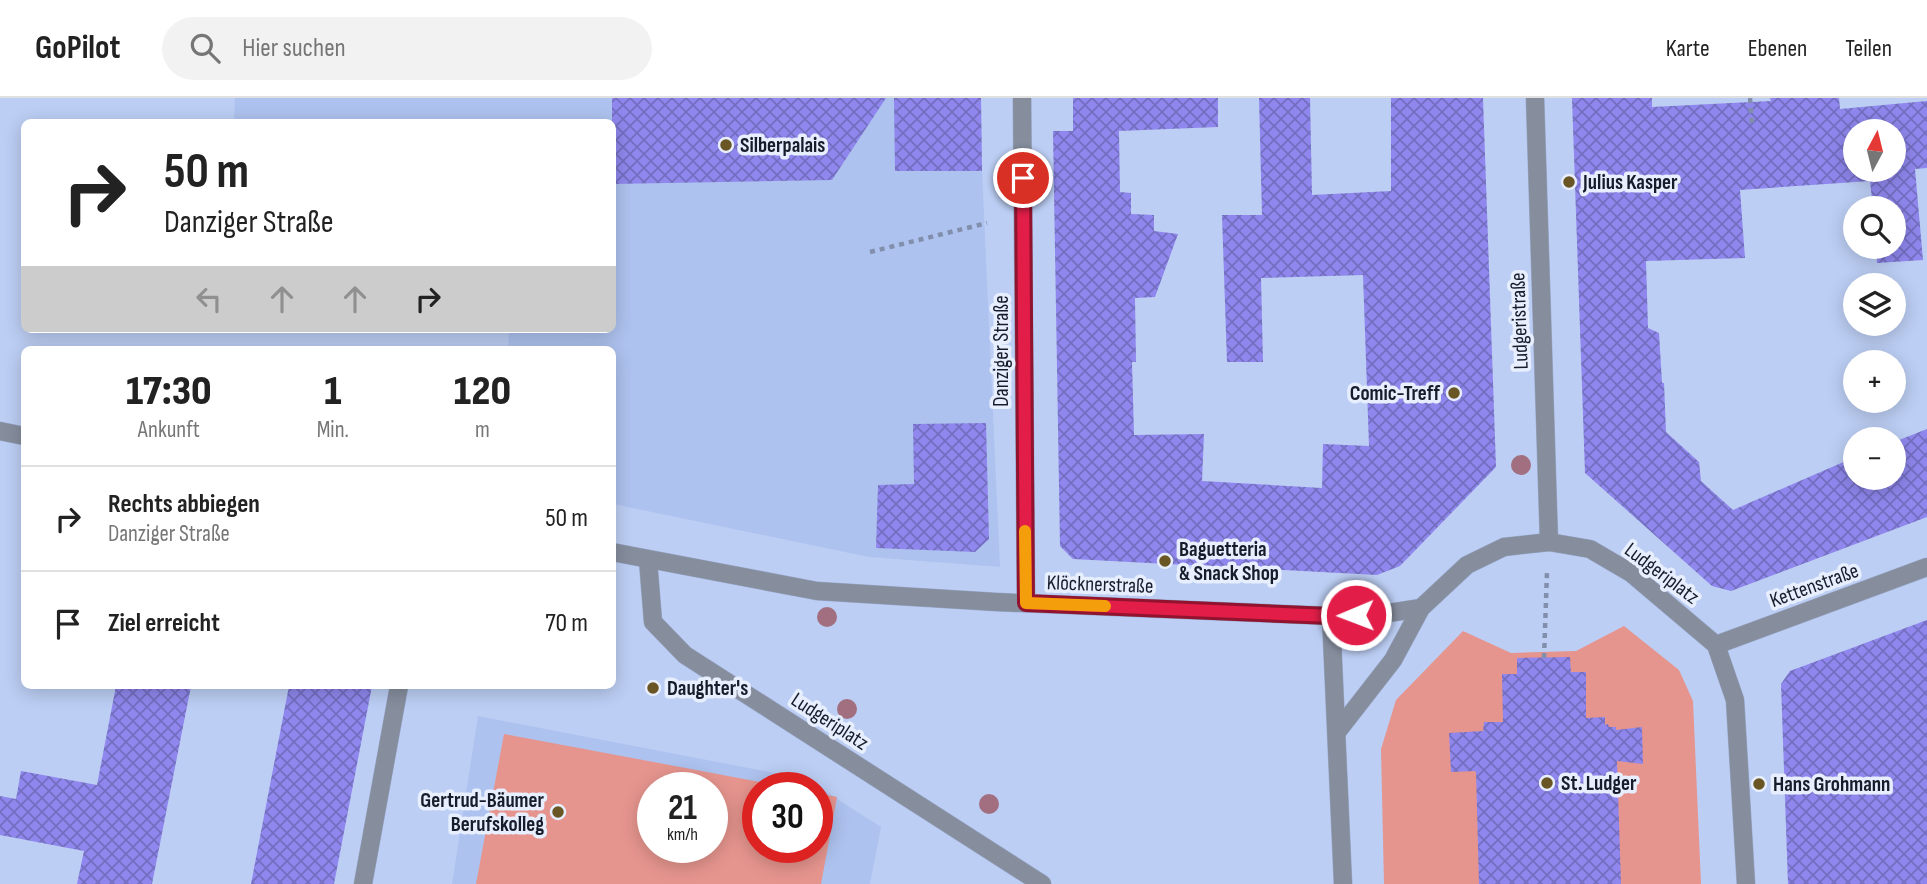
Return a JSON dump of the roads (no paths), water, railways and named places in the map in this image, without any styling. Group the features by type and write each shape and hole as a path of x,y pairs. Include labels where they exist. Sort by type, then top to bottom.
{"street":[{"name":"Danziger Straße","path":"1022,98 1026,603"},
{"name":"Ludgeristraße","path":"1535,98 1549,542"},
{"path":"0,431 21,435"},
{"name":"Ludgeriplatz","path":"1337,732 1393,660 1421,608 1467,565 1504,547 1549,542 1590,549 1631,573 1716,645"},
{"name":"Klöcknerstraße","path":"616,553 817,590 1026,603 1331,616 1382,614 1421,608"},
{"name":"Ludgeriplatz","path":"648,561 653,622 685,655 1042,884"},
{"name":"Kettenstraße","path":"1716,645 1927,568"},
{"path":"1331,616 1343,884"},
{"path":"1716,645 1735,700 1746,884"},
{"path":"363,884 399,689"}],"place":[{"name":"Silberpalais","path":"726,145"},
{"name":"Julius Kasper","path":"1569,182"},
{"name":"Comic-Treff","path":"1454,393"},
{"name":"Baguetteria & Snack Shop","path":"1165,561"},
{"name":"Daughter's","path":"653,688"},
{"name":"St. Ludger","path":"1547,783"},
{"name":"Hans Grohmann","path":"1759,784"},
{"name":"Gertrud-Bäumer Berufskolleg","path":"558,812"}]}
